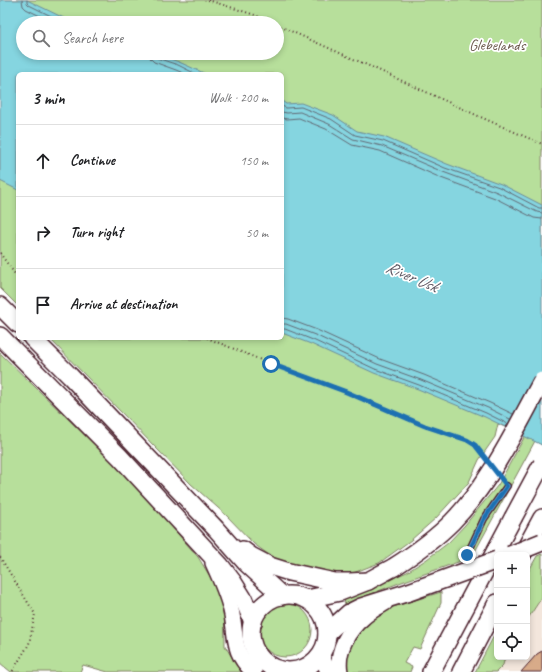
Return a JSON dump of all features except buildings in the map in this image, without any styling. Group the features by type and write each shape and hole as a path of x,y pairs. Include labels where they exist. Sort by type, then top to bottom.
{"highway":[{"path":"0,306 16,322"},
{"path":"0,336 120,457 220,565 234,582 243,598 253,622"},
{"path":"34,340 216,529 246,563 282,596"},
{"path":"307,600 340,592 368,581 394,567 428,544 471,500 489,474 542,381"},
{"path":"431,672 473,583 513,518 542,464"},
{"path":"216,529 251,556 276,568 335,582 368,581"},
{"path":"514,552 540,531"},
{"path":"524,552 540,531"},
{"path":"327,633 349,613 361,607 410,592 494,561"},
{"path":"282,596 299,596 307,600 321,613 325,622 327,633 321,653 307,666 298,670 279,670 269,666 255,651 252,642 251,632 257,612 263,605 272,599 282,596"},
{"path":"461,672 494,609"}],"main road":[{"path":"208,553 227,595 234,623 235,640 238,652 246,666 254,672"},
{"path":"340,672 339,666 341,649 349,632 363,617 392,598"},
{"path":"321,653 328,672"}],"lane":[{"path":"473,583 467,555 484,519 507,486"}],"path":[{"path":"208,0 257,16"},
{"path":"284,28 376,68 542,144"},
{"path":"0,252 16,275"},
{"path":"213,340 271,364 344,391 425,426 467,440 475,445 488,461"},
{"path":"0,557 35,614 29,644 12,672"}],"shaded area":[{"path":"542,597 542,672 493,672 501,660 530,660 530,615"}],"green space":[{"name":"Glebelands","path":"0,0 542,0 542,269 284,169 284,72 51,72 36,60 284,60 284,16 16,16"},
{"path":"0,146 16,150 16,304 0,288"},
{"path":"284,278 542,445 535,441 472,557 345,604 344,599 407,572 448,543 498,485 525,436 498,424 495,437 479,460 469,482 436,518 411,540 379,563 353,573 320,573 276,560 254,544 226,515 191,484 51,340 284,340"},
{"path":"0,353 134,483 198,557 224,599 225,646 241,672 108,672 83,665 80,672 11,672 0,663"},
{"path":"542,554 542,597 530,615 530,569 537,556"},
{"path":"441,592 441,603 420,649 413,647 404,663 412,667 410,672 346,672 344,660 358,631 369,620 390,608"},
{"path":"280,603 290,603 300,607 308,615 312,625 312,635 308,645 300,653 290,657 280,657 270,653 262,645 258,635 258,625 262,615 270,607"},
{"path":"494,636 494,660 504,660 503,665 496,672 475,672"}],"water":[{"path":"0,0 27,0 60,16 16,16 16,60 173,60 202,72 16,72 16,189 0,181"},
{"name":"River Usk","path":"284,102 286,104 301,103 333,115 357,131 384,137 447,164 501,184 542,205 542,445 485,417 418,389 374,373 311,344 284,334"}],"route":[{"path":"271,364 344,391 425,426 467,440 475,445 507,486 484,519 467,555"}]}
